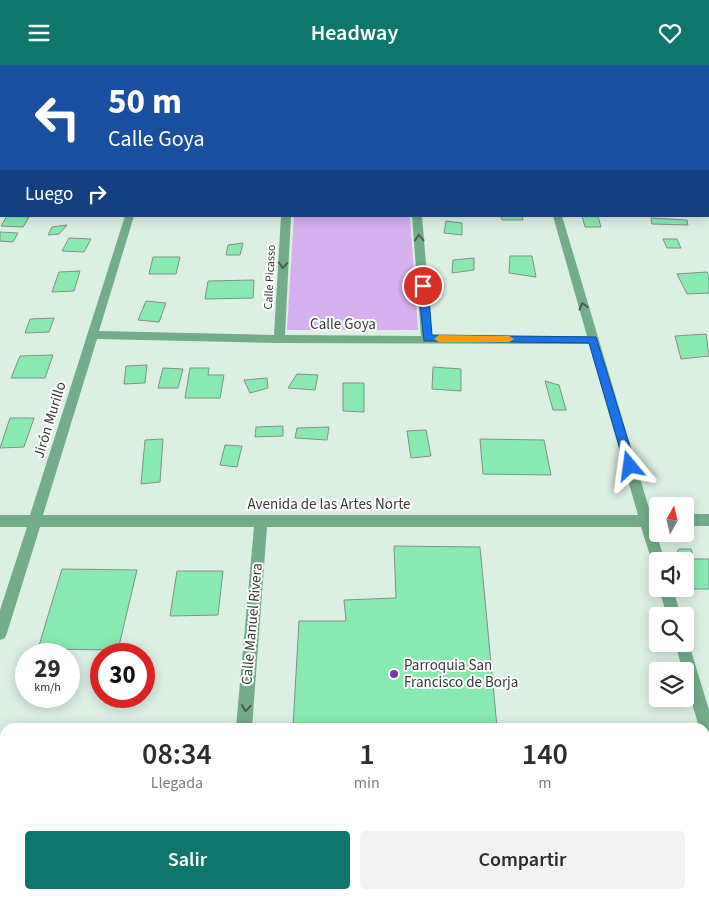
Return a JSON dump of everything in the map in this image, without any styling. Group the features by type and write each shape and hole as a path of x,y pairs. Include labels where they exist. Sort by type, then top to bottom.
{"street":[{"name":"Jirón Murillo","path":"0,633 130,217"},
{"name":"Calle Picasso","path":"279,339 286,217"},
{"path":"417,217 427,339"},
{"path":"557,217 593,339 649,512"},
{"name":"Calle Goya","path":"93,335 279,339 593,339"},
{"name":"Calle Manuel Rivera","path":"244,723 261,520"},
{"path":"694,520 709,520"},
{"name":"Avenida de las Artes Norte","path":"0,521 649,521"},
{"path":"684,652 705,723"}],"shaded area":[{"path":"294,217 410,217 418,330 287,330"}],"building":[{"path":"6,217 29,217 23,227 1,226"},
{"path":"501,217 522,217 523,220 502,220"},
{"path":"582,217 598,217 601,227 585,227"},
{"path":"651,218 687,220 688,225 652,224"},
{"path":"446,221 462,223 462,235 444,233"},
{"path":"67,225 59,234 48,235 52,227"},
{"path":"0,232 18,233 13,242 0,241"},
{"path":"69,238 91,239 84,252 62,251"},
{"path":"663,239 677,239 681,248 667,248"},
{"path":"243,243 240,255 226,255 228,245"},
{"path":"510,256 532,256 536,277 509,273"},
{"path":"153,257 180,257 176,274 149,274"},
{"path":"474,258 474,270 452,273 453,260"},
{"path":"80,271 74,291 52,292 59,272"},
{"path":"707,272 709,276 709,293 687,294 677,274"},
{"path":"254,280 253,298 205,299 208,281"},
{"path":"146,301 166,303 159,322 138,320"},
{"path":"54,318 49,332 25,333 30,319"},
{"path":"706,334 709,356 681,359 675,336"},
{"path":"53,355 45,378 11,378 20,356"},
{"path":"147,365 145,383 124,384 126,366"},
{"path":"433,367 461,369 461,391 432,389"},
{"path":"163,368 183,369 178,388 158,388"},
{"path":"190,368 209,368 208,375 224,375 220,398 185,398"},
{"path":"297,374 318,375 315,390 288,388"},
{"path":"267,378 268,388 250,393 244,380"},
{"path":"545,381 559,385 566,410 553,410"},
{"path":"343,383 364,383 364,412 343,411"},
{"path":"10,418 34,418 24,447 0,448"},
{"path":"283,426 283,436 255,437 256,427"},
{"path":"329,427 327,440 295,438 297,428"},
{"path":"426,430 431,456 411,458 407,431"},
{"path":"163,439 160,482 141,484 145,440"},
{"path":"480,439 544,440 551,475 483,474"},
{"path":"225,445 242,446 237,467 220,465"},
{"name":"Parroquia San Francisco de Borja","path":"394,546 480,547 497,723 293,723 299,621 346,621 344,600 396,598"},
{"path":"679,549 691,549 692,552 677,552"},
{"path":"694,559 709,559 709,589 694,589"},
{"path":"62,569 137,570 120,643 90,643 90,650 80,650 80,643 40,643"},
{"path":"177,571 223,571 218,615 170,616"}],"slow traffic":[{"path":"439,339 509,339"}],"place":[{"name":"Parroquia San Francisco de Borja","path":"394,674"}],"route":[{"path":"423,286 427,339 593,339 630,466"}]}
